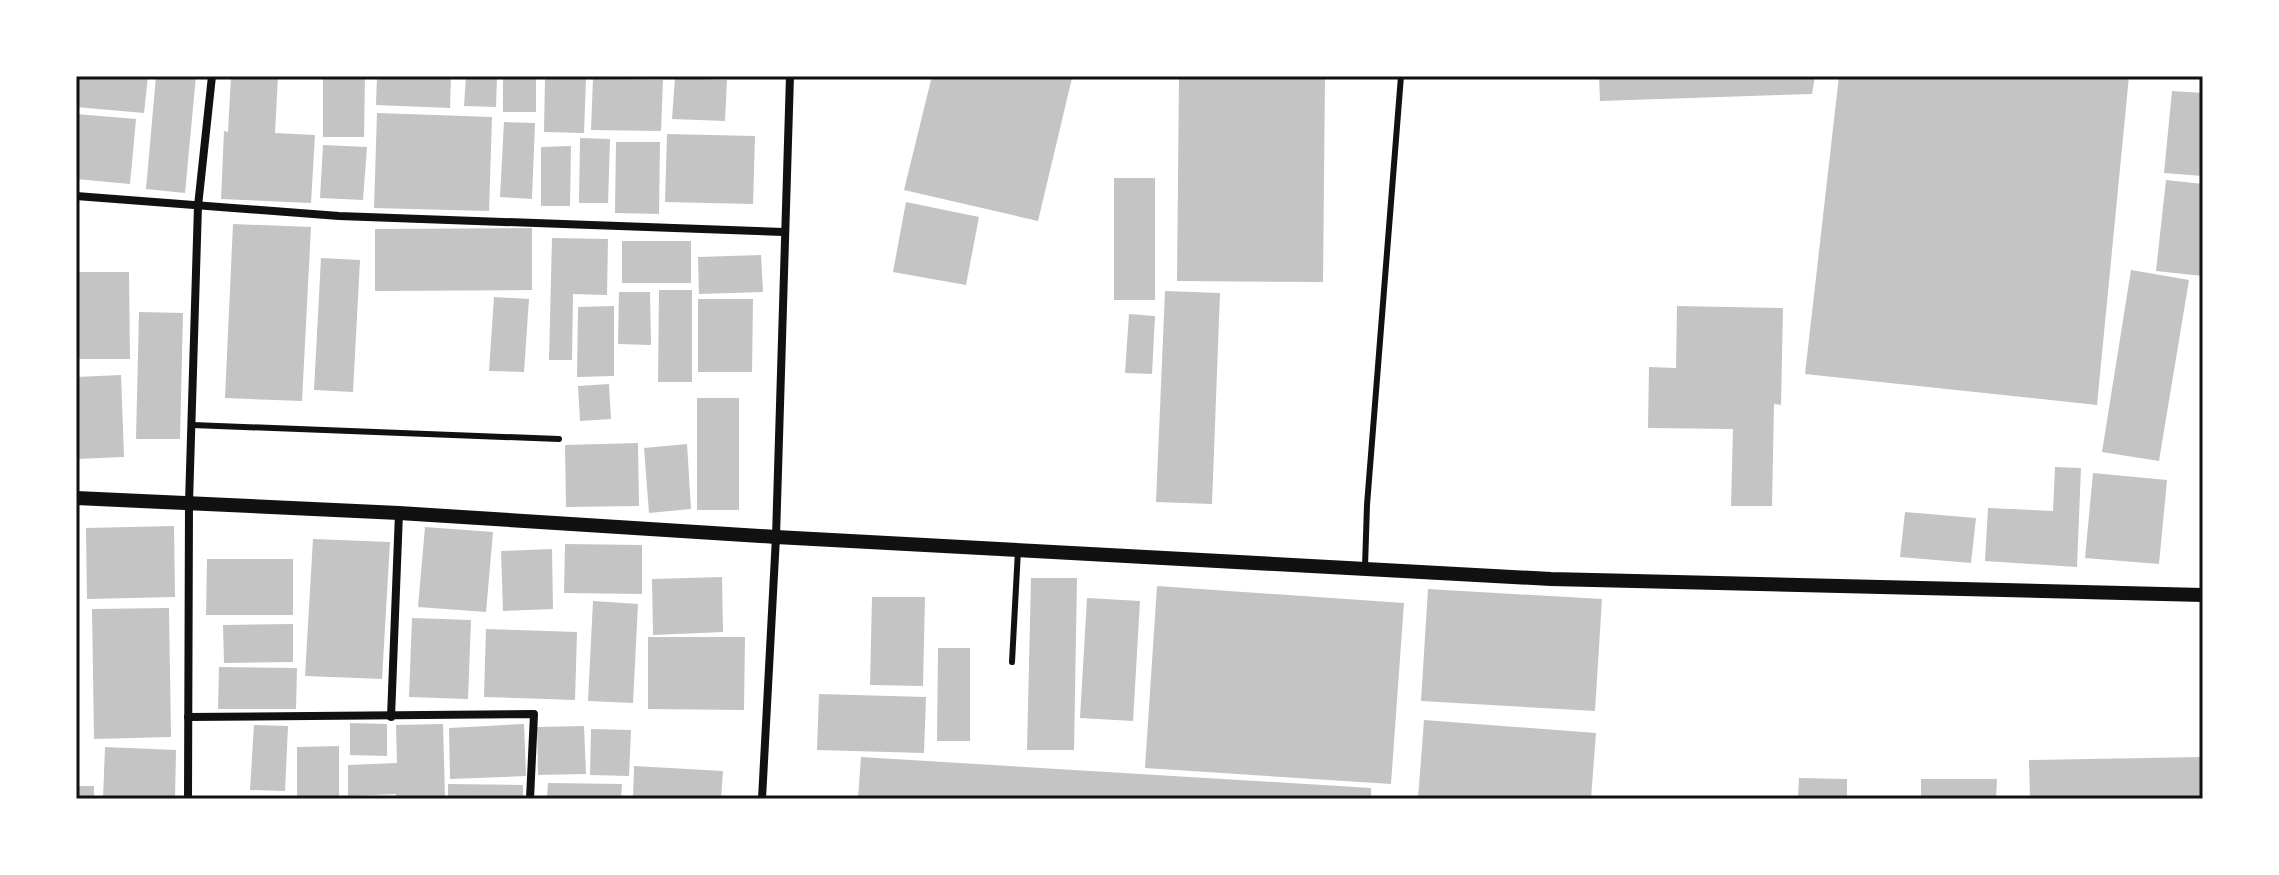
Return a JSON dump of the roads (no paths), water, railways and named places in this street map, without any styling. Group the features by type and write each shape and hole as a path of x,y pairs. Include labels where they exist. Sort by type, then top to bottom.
{"street":[{"path":"188,799 189,503 198,206 212,76"},
{"path":"762,799 776,537 790,76"},
{"path":"76,196 339,216 784,232"},
{"path":"76,498 399,513 1551,579 2203,595"},
{"path":"391,717 399,513"},
{"path":"188,717 534,714 530,799"}],"lane":[{"path":"1365,569 1367,505 1401,76"},
{"path":"192,425 559,439"},
{"path":"1012,662 1018,550"}]}
